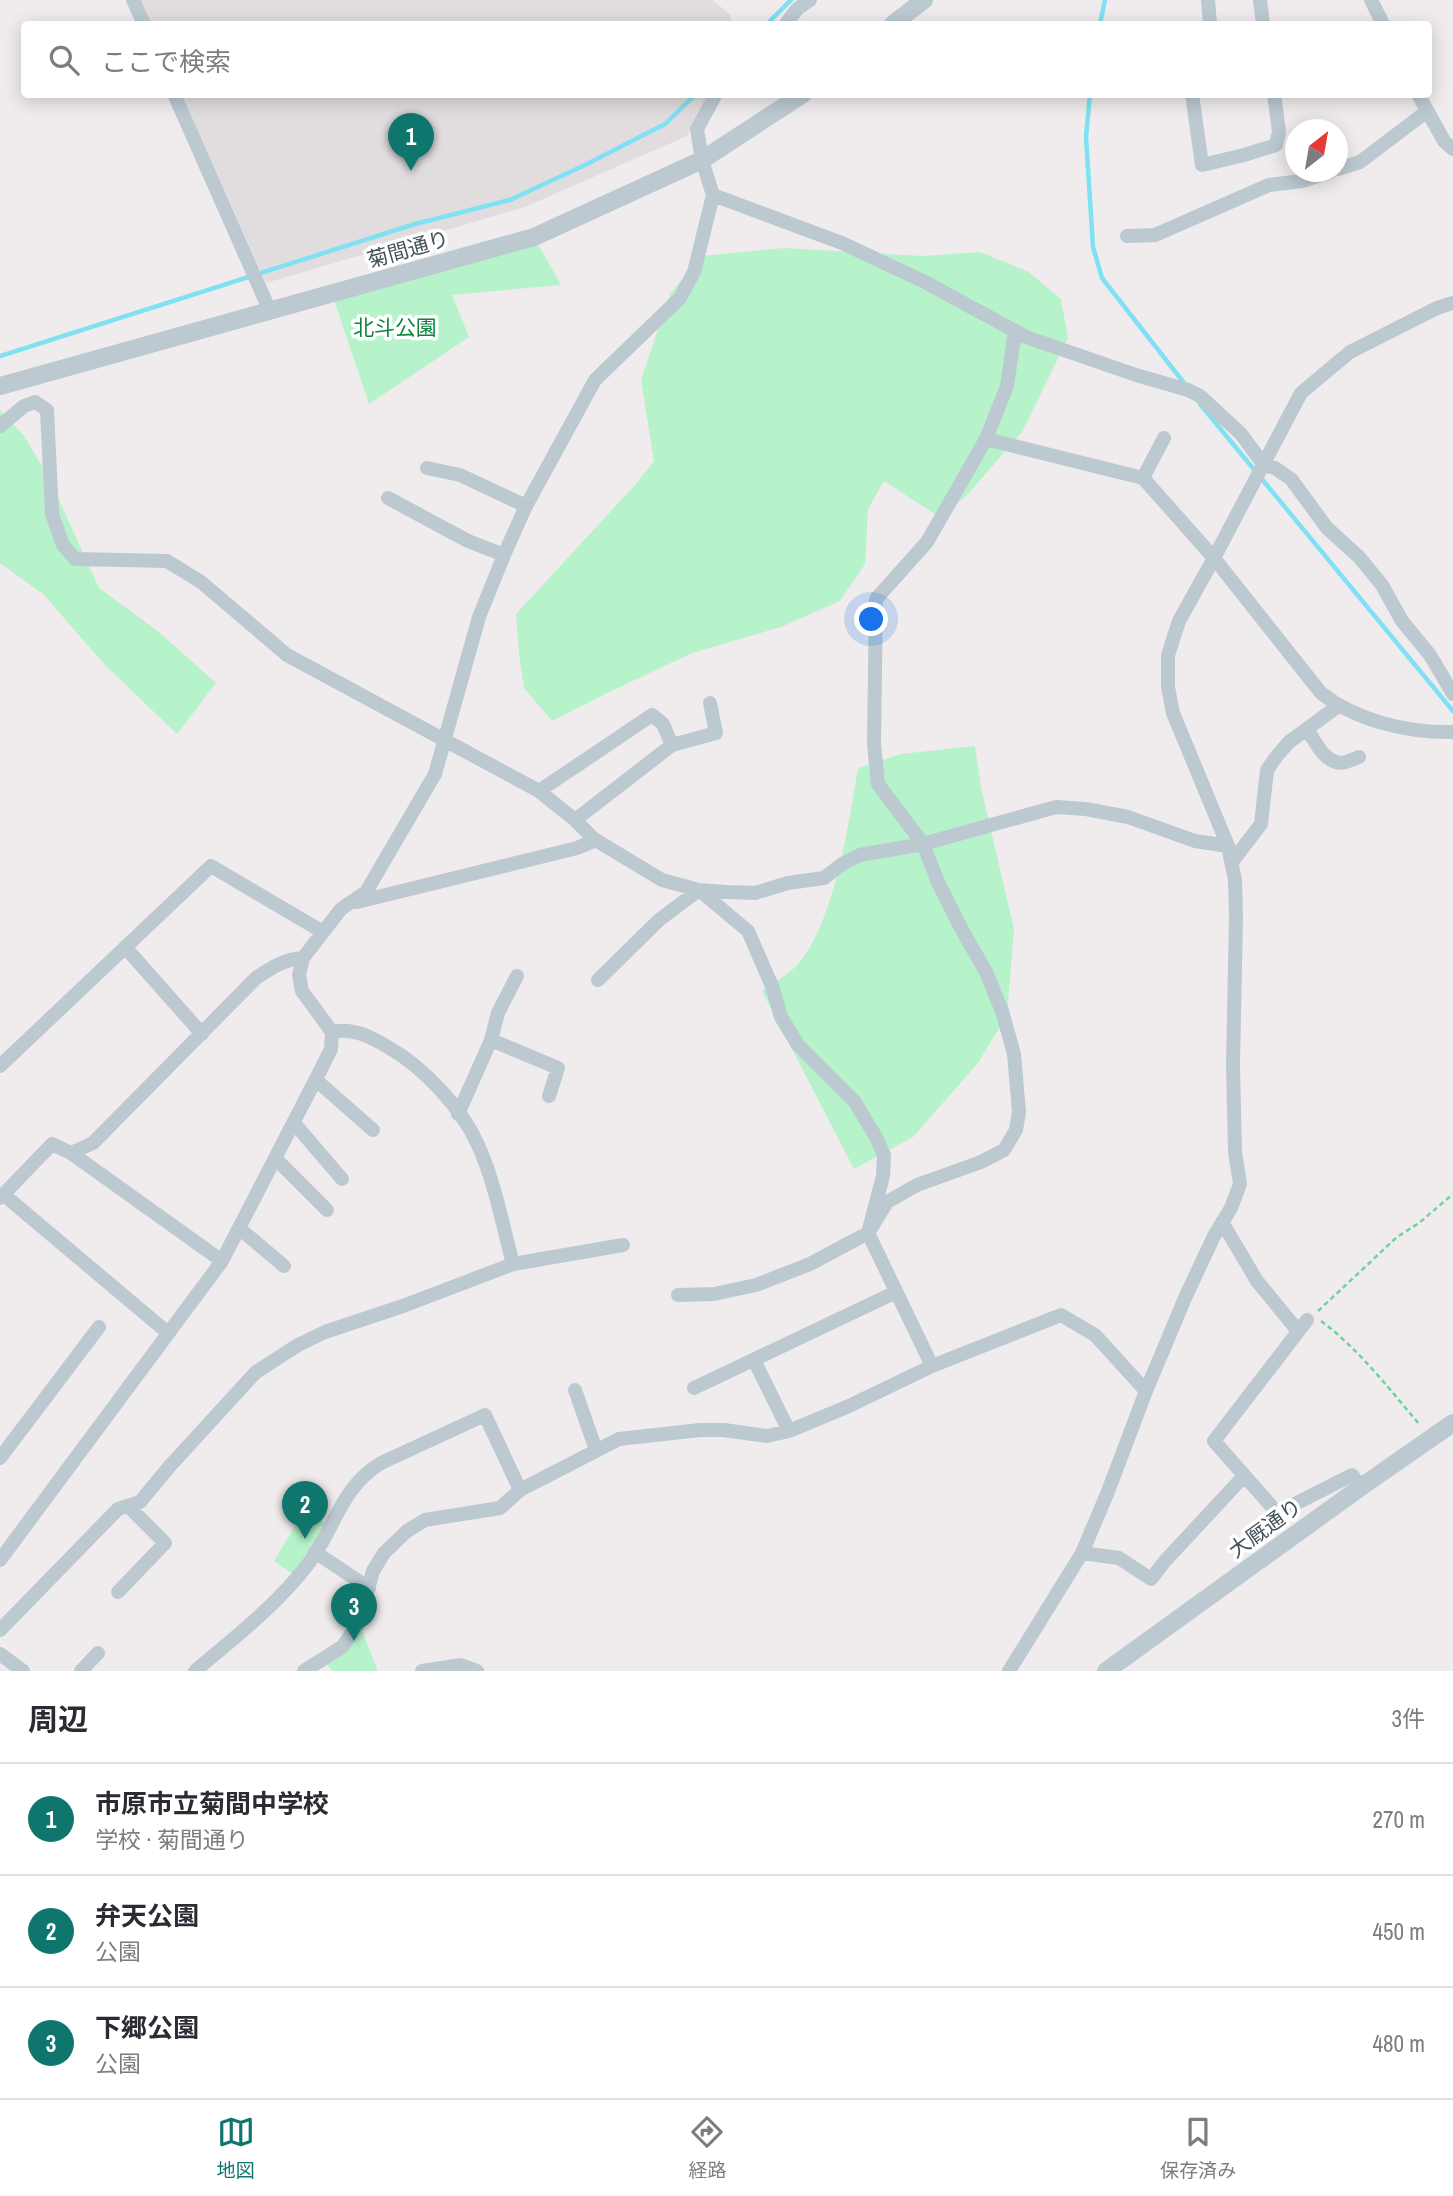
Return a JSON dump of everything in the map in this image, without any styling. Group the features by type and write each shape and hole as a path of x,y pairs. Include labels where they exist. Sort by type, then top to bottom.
{"street":[{"path":"133,0 143,21"},
{"path":"788,21 797,9 810,0"},
{"path":"898,21 924,0"},
{"path":"1208,0 1210,21"},
{"path":"1259,0 1262,21"},
{"path":"1371,0 1382,21"},
{"path":"176,98 270,311"},
{"path":"0,1560 4,1544 222,1261 316,1080 331,1049 332,1032 302,991 299,975 303,958 341,909 366,892 435,774 479,617 504,555 526,506 595,380 680,298 694,272 713,195 702,160 697,129 714,98"},
{"name":"菊間通り","path":"0,386 534,237 702,160 797,98"},
{"path":"1193,98 1202,164 1276,145 1279,132 1275,98"},
{"path":"1420,98 1444,141 1453,149"},
{"path":"1348,166 1360,162 1426,112"},
{"path":"1127,236 1155,234 1269,185 1289,182"},
{"path":"713,195 842,243 925,282 1026,337 1200,396 1241,434 1264,465 1276,468 1291,479 1327,528 1359,557 1381,585 1402,621 1430,655 1453,694"},
{"path":"1009,1671 1082,1553 1185,1298 1231,1208 1240,1184 1235,1152 1233,1065 1237,916 1235,880 1228,846 1173,713 1168,687 1168,655 1179,621 1301,393 1350,352 1437,308 1453,303"},
{"path":"678,1295 715,1294 756,1285 810,1264 868,1233 887,1202 917,1185 981,1162 1004,1150 1016,1130 1019,1112 1014,1054 1002,1012 986,972 955,917 923,844 878,784 874,744 876,599 927,542 986,439 1007,386 1015,331"},
{"path":"0,426 24,406 35,402 47,410 52,514 63,545 75,559 167,561 201,582 287,655 539,791 596,840 662,880 699,890 755,893 788,883 824,878 842,864 860,855 923,844 1056,807 1086,809 1128,817 1195,841 1228,846"},
{"path":"1143,478 1164,438"},
{"path":"986,439 1143,478 1214,558 1321,693 1338,706 1400,727 1453,732"},
{"path":"427,468 460,475 526,506"},
{"path":"388,498 468,541 504,555"},
{"path":"575,820 672,745 716,733 710,703"},
{"path":"1231,862 1261,824 1267,769 1289,742 1338,706"},
{"path":"539,791 652,715 663,724 672,745"},
{"path":"1307,729 1321,751 1331,760 1343,763 1359,757"},
{"path":"350,903 577,848 596,840"},
{"path":"0,1066 211,866 323,932"},
{"path":"598,980 659,920 699,890"},
{"path":"699,890 748,931 772,986 781,1017 798,1045 855,1102 876,1137 884,1154 883,1176 868,1233 932,1366"},
{"path":"125,947 202,1034"},
{"path":"71,1153 93,1143 256,978 274,966 291,959 303,958"},
{"path":"458,1114 491,1040 498,1013 517,976"},
{"path":"332,1032 341,1030 366,1034 405,1057 450,1101 478,1143 513,1264"},
{"path":"491,1040 558,1068 549,1096"},
{"path":"316,1080 373,1130"},
{"path":"294,1123 342,1179"},
{"path":"168,1333 2,1196 52,1144 71,1153 222,1261"},
{"path":"276,1158 327,1210"},
{"path":"1222,1222 1257,1281 1303,1326 1213,1441 1273,1508 1281,1511 1352,1475 1361,1487"},
{"path":"239,1228 284,1266"},
{"path":"0,1630 118,1508 140,1502 256,1371 298,1345 325,1332 404,1306 513,1264 623,1245"},
{"path":"694,1388 896,1292"},
{"path":"304,1671 342,1647 359,1623 373,1571 384,1553 407,1531 425,1520 500,1508 520,1490 618,1439 700,1430 724,1430 767,1436 789,1431 932,1366 1061,1315 1095,1335 1146,1391"},
{"path":"0,1458 99,1327"},
{"path":"754,1360 789,1431"},
{"path":"575,1390 596,1450"},
{"path":"195,1671 279,1599 315,1552 351,1488 366,1472 381,1462 485,1415 520,1490"},
{"name":"大厩通り","path":"1106,1671 1453,1423"},
{"path":"1082,1553 1119,1558 1151,1579 1165,1560 1244,1476"},
{"path":"118,1592 165,1543 128,1506"},
{"path":"315,1552 369,1588"},
{"path":"82,1671 98,1653"},
{"path":"0,1654 23,1671"},
{"path":"422,1671 461,1665 477,1671"}],"path":[{"path":"1303,1326 1397,1237 1419,1223 1453,1194"},
{"path":"1303,1326 1319,1320 1335,1332 1432,1438"}],"shaded area":[{"path":"140,0 712,0 731,15 731,21 150,21"},
{"path":"183,98 707,98 687,136 525,207 266,283"}],"green space":[{"name":"北斗公園","path":"534,237 561,285 452,295 469,337 369,404 332,294"},
{"path":"784,248 922,256 980,252 1029,272 1061,299 1068,338 1022,432 967,495 941,518 884,481 868,509 865,564 840,601 781,627 692,653 552,721 524,688 516,614 654,461 641,380 670,294 701,256"},
{"path":"0,410 24,436 48,476 99,588 159,632 216,683 177,734 105,665 43,594 0,563"},
{"path":"975,746 981,788 1014,929 1007,1015 978,1063 913,1137 854,1169 762,991 800,962 823,921 839,869 858,768 901,754"},
{"path":"304,1511 330,1526 297,1577 274,1561"},
{"path":"359,1623 378,1671 332,1671 323,1659"}],"waterway":[{"path":"770,21 791,0"},
{"path":"1101,21 1105,0"},
{"path":"0,356 415,224 510,200 665,124 692,98"},
{"path":"1090,98 1086,137 1093,247 1102,278 1184,383"},
{"path":"1200,404 1453,711"}],"place":[{"name":"市原市立菊間中学校","path":"411,171"},
{"name":"弁天公園","path":"305,1539"},
{"name":"下郷公園","path":"354,1641"}]}
